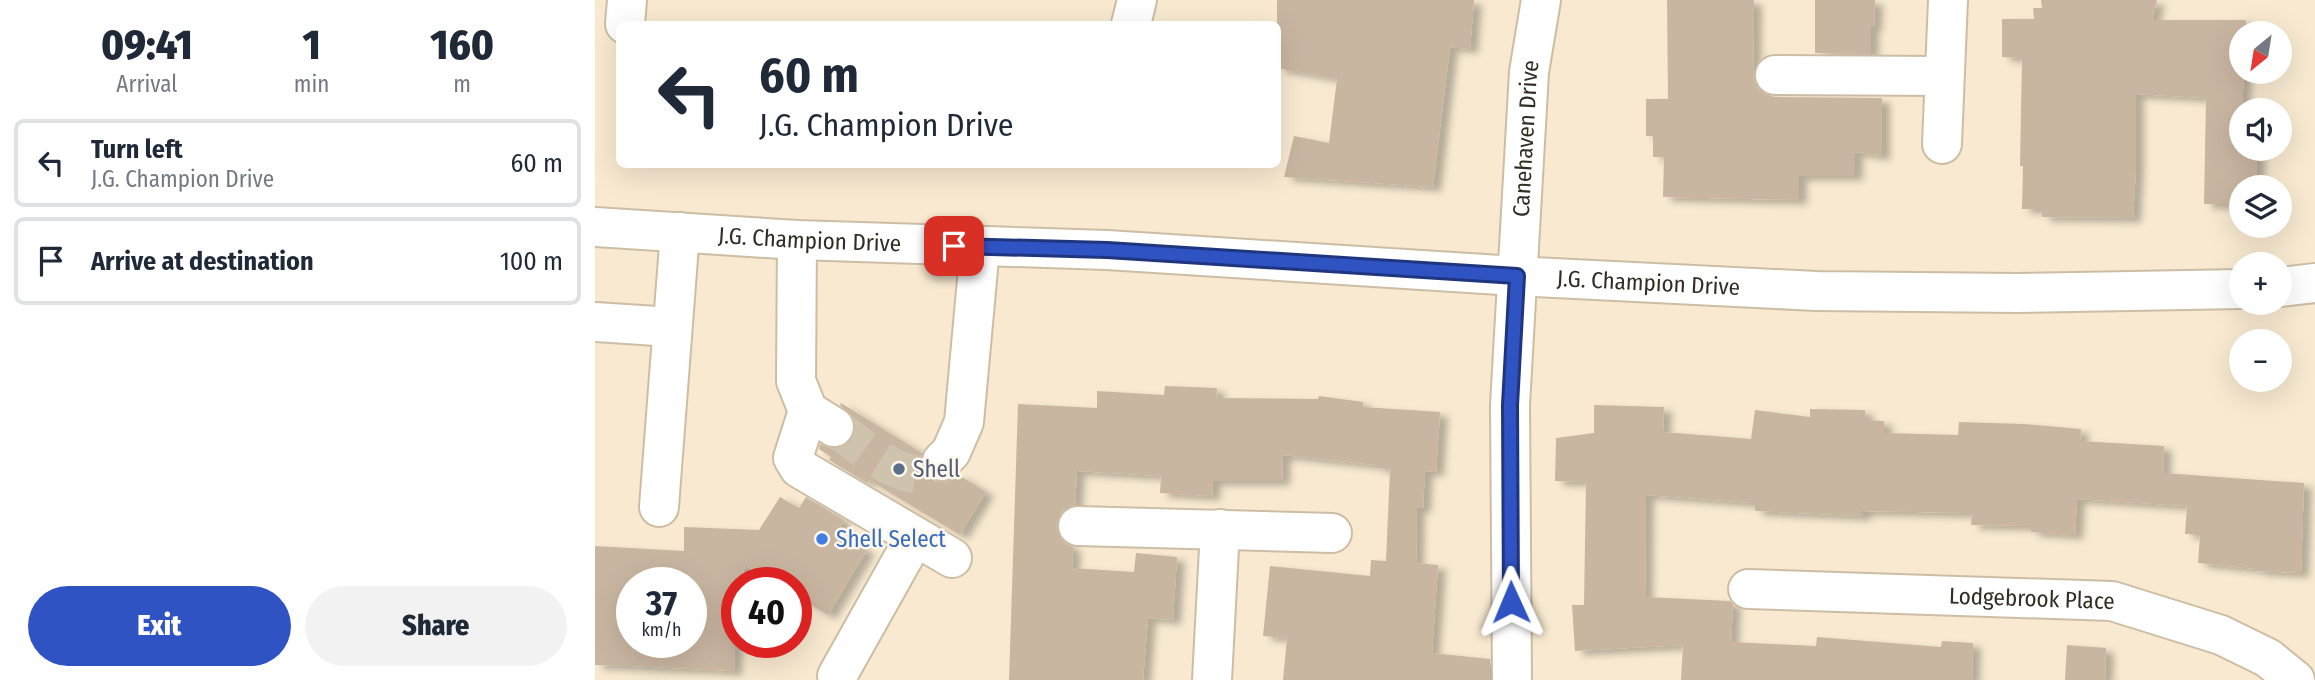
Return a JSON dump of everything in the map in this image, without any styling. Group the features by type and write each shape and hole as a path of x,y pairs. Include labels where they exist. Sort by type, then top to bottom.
{"street":[{"path":"625,21 627,0"},
{"path":"1132,21 1136,0"},
{"name":"Canehaven Drive","path":"1512,680 1510,405 1529,72 1541,0"},
{"path":"1942,145 1948,0"},
{"path":"1776,75 1944,76"},
{"name":"J.G. Champion Drive","path":"595,227 797,240 1107,250 1517,276 1816,291 2017,293 2229,289"},
{"path":"659,507 680,232"},
{"path":"797,240 796,381 821,419 794,451 793,458 799,468 952,558"},
{"path":"942,461 951,452 964,422 980,247"},
{"path":"2292,286 2315,283"},
{"path":"595,322 672,327"},
{"path":"1078,526 1332,533"},
{"path":"1212,680 1220,529"},
{"path":"837,676 915,537"},
{"name":"Lodgebrook Place","path":"1748,589 2112,601 2221,635 2268,658 2295,680"}],"building":[{"path":"1277,0 1474,0 1470,49 1450,47 1433,187 1284,177 1294,136 1329,143 1337,79 1281,69 1281,21 1277,21"},
{"path":"1667,0 1754,0 1753,76 1756,86 1765,94 1775,97 1882,98 1882,156 1855,152 1855,176 1799,176 1799,200 1663,197 1664,157 1653,157 1653,136 1646,136 1646,99 1668,99"},
{"path":"1815,0 1875,0 1871,54 1815,53"},
{"path":"2041,0 2157,0 2152,20 2246,20 2229,21 2229,84 2243,84 2243,98 2229,98 2229,161 2257,161 2257,175 2229,175 2229,204 2204,204 2206,98 2136,94 2133,218 2042,217 2042,209 2022,209 2022,58 2002,57 2002,19 2034,19 2033,8 2042,8"},
{"path":"1165,386 1217,388 1216,398 1318,399 1319,396 1363,402 1363,407 1440,412 1436,472 1425,471 1423,508 1417,508 1416,563 1438,565 1432,653 1490,659 1490,680 1283,680 1287,638 1263,636 1270,566 1370,576 1371,560 1386,561 1390,469 1377,468 1377,465 1283,455 1282,481 1213,481 1212,496 1160,493 1161,476 1077,471 1075,505 1067,507 1060,514 1056,525 1059,537 1073,547 1072,568 1134,572 1136,553 1177,557 1173,620 1148,618 1143,680 1009,680 1018,404 1097,408 1097,391 1164,395"},
{"path":"841,403 922,453 921,466 927,477 936,482 947,482 959,475 986,492 960,535 869,480 867,483 829,460 831,457 819,449 820,444 833,449 844,446 853,438 856,427 853,417"},
{"path":"1594,405 1664,407 1663,432 1751,439 1755,410 1810,417 1810,409 1865,410 1865,420 1884,421 1884,433 1958,435 1959,422 2024,424 2081,429 2080,441 2164,446 2163,473 2304,483 2301,573 2257,571 2198,563 2200,535 2185,534 2187,506 2077,499 2075,535 2031,532 2031,526 1971,525 1972,513 1863,511 1863,516 1755,511 1755,503 1646,495 1645,597 1730,601 1733,604 1731,642 1816,646 1817,637 1941,647 1942,641 1973,643 1972,680 1681,680 1683,645 1575,651 1572,605 1584,605 1586,482 1555,481 1556,438 1594,433"},
{"path":"780,497 799,508 806,497 844,520 837,532 867,550 828,615 812,606 812,567 721,567 721,658 734,658 734,671 595,665 595,546 684,551 684,527 759,530"},
{"path":"2067,645 2106,648 2105,680 2065,680"}],"tunnel":[{"path":"834,427 878,459 902,471 928,475 942,461"}],"place":[{"name":"Shell","path":"899,469"},
{"name":"Shell Select","path":"822,539"}],"route":[{"path":"954,246 1107,250 1517,276 1510,405 1511,602"}]}
